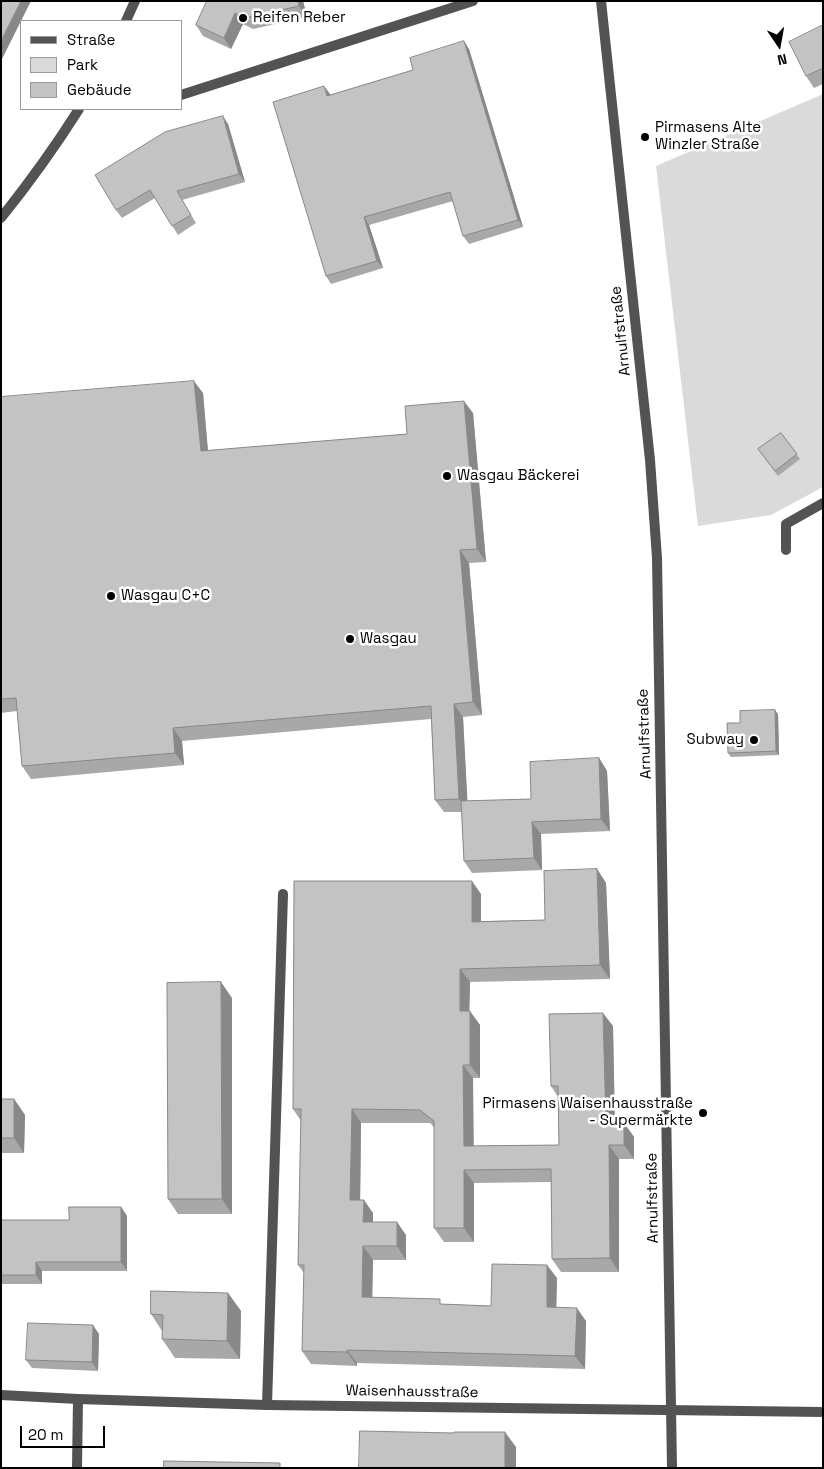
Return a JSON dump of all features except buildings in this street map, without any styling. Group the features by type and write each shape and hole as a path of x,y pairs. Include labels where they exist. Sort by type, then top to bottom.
{"street":[{"path":"126,20 135,1"},
{"path":"182,96 473,1"},
{"name":"Arnulfstraße","path":"601,1 649,450 658,558 672,1468"},
{"path":"1,218 58,142 78,110"},
{"path":"786,550 786,524 823,503"},
{"path":"267,1405 283,894"},
{"name":"Waisenhausstraße","path":"1,1395 267,1405 823,1412"},
{"path":"77,1468 78,1399"}],"green space":[{"path":"823,94 823,487 771,515 698,526 656,166"}],"place":[{"name":"Reifen Reber","path":"243,18"},
{"name":"Pirmasens Alte Winzler Straße","path":"645,137"},
{"name":"Wasgau Bäckerei","path":"447,476"},
{"name":"Wasgau C+C","path":"111,596"},
{"name":"Wasgau","path":"350,639"},
{"name":"Subway","path":"754,740"},
{"name":"Pirmasens Waisenhausstraße - Supermärkte","path":"703,1113"}]}
